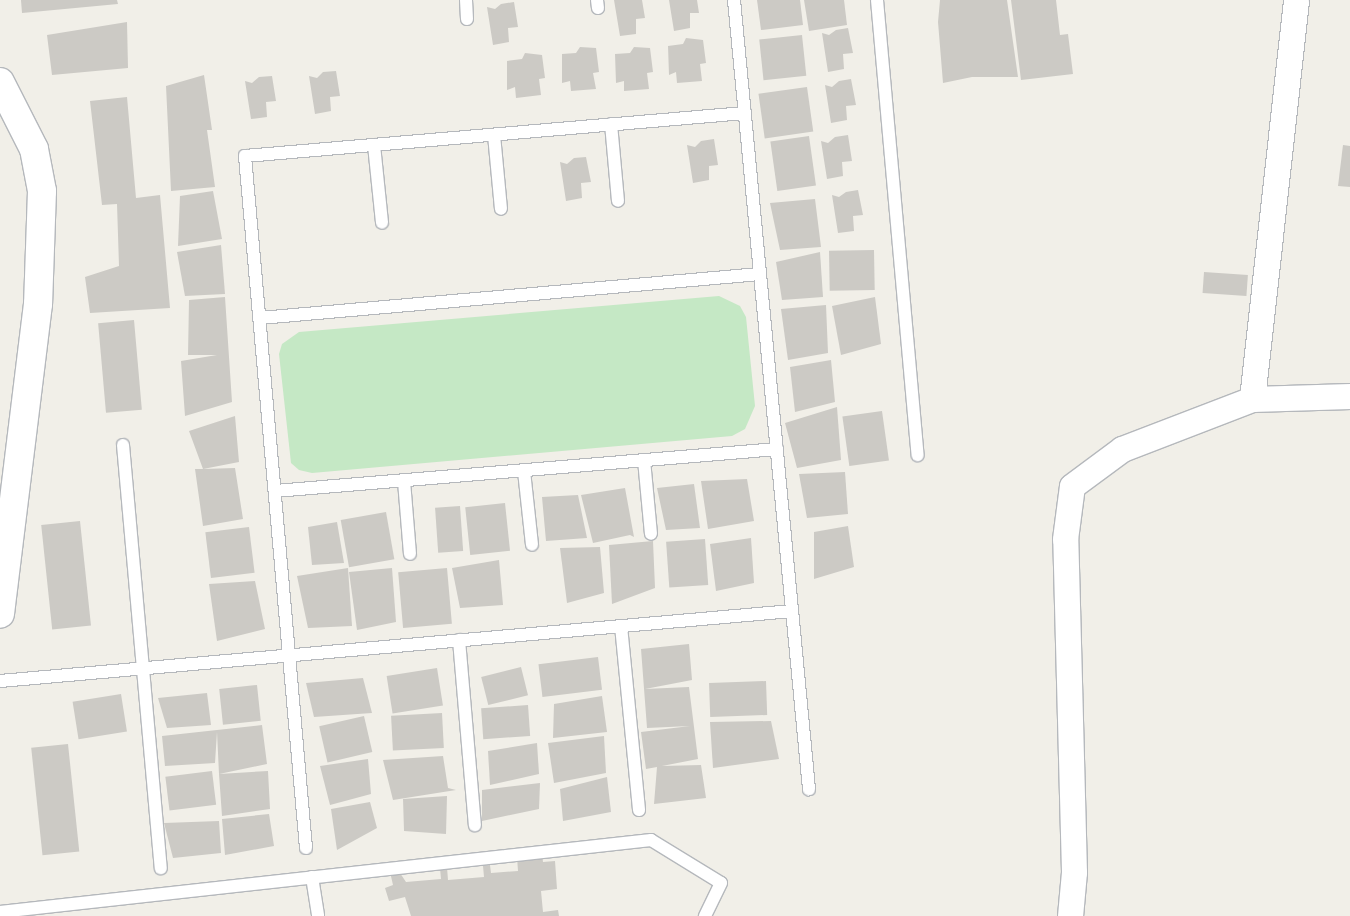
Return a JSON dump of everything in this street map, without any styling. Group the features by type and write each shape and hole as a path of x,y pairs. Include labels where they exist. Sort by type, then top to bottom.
{"main road":[{"path":"0,82 34,148 42,191 38,304 0,614"}],"street":[{"path":"1252,399 1296,0"},
{"path":"1070,916 1074,872 1065,538 1072,486 1122,449 1252,399 1350,396"}],"lane":[{"path":"466,0 467,19"},
{"path":"734,0 809,789"},
{"path":"877,0 918,455"},
{"path":"306,848 245,156 745,113"},
{"path":"611,124 618,201"},
{"path":"494,135 501,209"},
{"path":"374,145 382,223"},
{"path":"260,318 760,274"},
{"path":"123,445 161,868"},
{"path":"275,491 777,449"},
{"path":"644,460 651,534"},
{"path":"524,471 532,545"},
{"path":"404,481 410,554"},
{"path":"0,681 792,611"},
{"path":"621,626 639,810"},
{"path":"458,640 475,825"},
{"path":"0,912 651,840 721,883 705,916"},
{"path":"312,877 318,916"}],"green space":[{"path":"719,296 740,306 746,317 755,406 745,429 732,436 312,473 299,470 291,463 279,354 282,344 299,332"}],"building":[{"path":"21,0 117,0 118,4 22,13"},
{"path":"614,0 642,0 645,18 636,19 636,34 620,36"},
{"path":"669,0 697,0 699,13 690,13 690,28 674,31"},
{"path":"757,0 800,0 803,25 761,30"},
{"path":"804,0 844,0 847,25 809,31"},
{"path":"940,0 1007,0 1018,77 972,77 943,83 938,22"},
{"path":"1011,0 1056,0 1060,35 1068,34 1073,74 1021,80"},
{"path":"514,2 518,27 508,28 509,42 493,45 487,7 495,9 501,4"},
{"path":"127,22 128,68 52,75 47,35"},
{"path":"848,28 853,53 843,54 844,69 828,72 822,33 829,35 836,30"},
{"path":"802,35 806,76 764,80 759,39"},
{"path":"686,38 703,40 706,63 700,64 702,81 677,83 676,72 669,75 668,46 683,44"},
{"path":"580,47 596,48 599,72 593,73 596,89 571,91 570,81 562,83 562,54 576,53"},
{"path":"634,47 650,48 653,72 647,73 649,89 624,91 624,81 616,83 615,54 630,53"},
{"path":"525,53 542,55 545,78 539,79 541,95 516,98 515,87 507,90 507,61 522,59"},
{"path":"336,71 340,96 330,97 331,111 315,114 309,76 317,78 323,72"},
{"path":"204,75 212,130 207,130 215,187 171,191 166,86"},
{"path":"272,76 276,101 266,102 267,117 251,119 245,81 252,83 259,77"},
{"path":"851,79 856,105 846,106 847,120 831,123 825,85 832,87 839,81"},
{"path":"807,87 813,132 765,138 758,94"},
{"path":"127,97 136,198 160,195 170,308 90,313 85,277 119,266 117,204 102,205 90,101"},
{"path":"848,135 852,161 842,162 843,176 827,179 821,141 828,143 835,137"},
{"path":"809,136 816,186 777,191 770,141"},
{"path":"714,139 718,165 709,166 709,180 693,183 687,145 695,147 701,141"},
{"path":"1343,145 1350,146 1350,187 1338,186"},
{"path":"586,157 591,182 581,183 582,198 566,201 560,162 567,164 574,158"},
{"path":"858,190 863,215 853,216 854,231 838,233 832,195 839,197 846,192"},
{"path":"213,191 222,239 178,246 180,196"},
{"path":"815,199 821,247 780,250 770,203"},
{"path":"221,245 225,294 185,296 177,252"},
{"path":"874,250 875,290 830,291 829,251"},
{"path":"820,252 823,297 782,300 776,262"},
{"path":"1204,272 1248,275 1246,296 1203,293"},
{"path":"225,297 232,402 185,416 181,361 217,355 188,355 189,300"},
{"path":"875,297 881,344 841,355 832,306"},
{"path":"826,305 828,353 788,360 781,309"},
{"path":"134,320 142,410 106,413 98,323"},
{"path":"831,360 835,402 795,412 790,367"},
{"path":"837,407 841,460 797,468 785,423"},
{"path":"882,411 889,461 849,466 842,417"},
{"path":"235,416 239,462 203,469 189,431"},
{"path":"235,468 243,519 203,526 195,469"},
{"path":"845,472 848,514 807,518 799,474"},
{"path":"747,479 754,521 708,529 701,481"},
{"path":"694,484 700,528 666,530 657,488"},
{"path":"625,488 634,537 630,535 593,543 581,495"},
{"path":"578,495 587,538 546,541 542,497"},
{"path":"505,503 510,551 470,555 465,507"},
{"path":"460,506 463,551 438,553 435,508"},
{"path":"386,512 394,559 349,567 341,520"},
{"path":"80,521 91,625 52,630 41,525"},
{"path":"337,522 344,563 312,565 308,527"},
{"path":"848,526 854,567 814,579 814,532"},
{"path":"249,527 255,573 211,578 205,532"},
{"path":"751,538 754,583 716,591 710,544"},
{"path":"705,539 708,585 669,588 666,542"},
{"path":"653,541 655,588 612,604 609,545"},
{"path":"600,547 604,593 567,603 560,548"},
{"path":"499,560 503,605 460,608 452,568"},
{"path":"348,568 352,626 308,628 297,576"},
{"path":"392,568 396,622 357,630 349,572"},
{"path":"447,568 452,624 403,628 398,572"},
{"path":"255,581 265,629 217,641 209,584"},
{"path":"689,644 692,680 645,689 689,687 698,759 662,766 701,765 706,798 654,804 657,767 646,769 641,732 690,726 647,728 641,649"},
{"path":"598,657 602,690 542,697 538,664"},
{"path":"521,667 528,695 488,705 481,677"},
{"path":"437,668 443,706 393,714 387,676"},
{"path":"363,678 372,713 314,717 306,683"},
{"path":"766,681 767,715 710,717 709,683"},
{"path":"257,685 261,721 223,725 219,689"},
{"path":"207,693 211,725 167,728 158,698"},
{"path":"121,694 127,732 79,739 73,702"},
{"path":"602,696 607,732 553,738 554,704"},
{"path":"528,705 530,736 483,739 481,708"},
{"path":"442,713 444,748 393,751 391,716"},
{"path":"364,716 372,752 328,762 319,726"},
{"path":"771,721 779,759 713,768 710,722"},
{"path":"262,725 267,764 219,774 217,732 215,763 165,766 162,736"},
{"path":"604,736 606,773 554,783 548,743"},
{"path":"537,743 539,774 490,785 488,751"},
{"path":"68,744 79,851 42,855 31,748"},
{"path":"443,756 448,788 456,790 393,800 383,760"},
{"path":"368,759 371,794 330,805 320,766"},
{"path":"212,771 216,805 169,810 165,777"},
{"path":"268,771 270,809 222,816 219,774"},
{"path":"607,777 611,812 563,821 560,789"},
{"path":"540,783 539,809 482,821 482,790"},
{"path":"447,796 446,834 404,831 403,799"},
{"path":"370,802 377,828 337,850 331,809"},
{"path":"269,814 274,846 225,855 222,819"},
{"path":"219,821 221,853 173,858 164,823"},
{"path":"542,854 543,862 555,861 557,889 541,891 543,912 558,910 559,916 411,916 405,897 389,901 385,888 393,885 390,872 400,873 406,882 441,879 440,868 447,867 448,880 484,877 483,866 490,865 491,873 518,871 517,857"}]}
